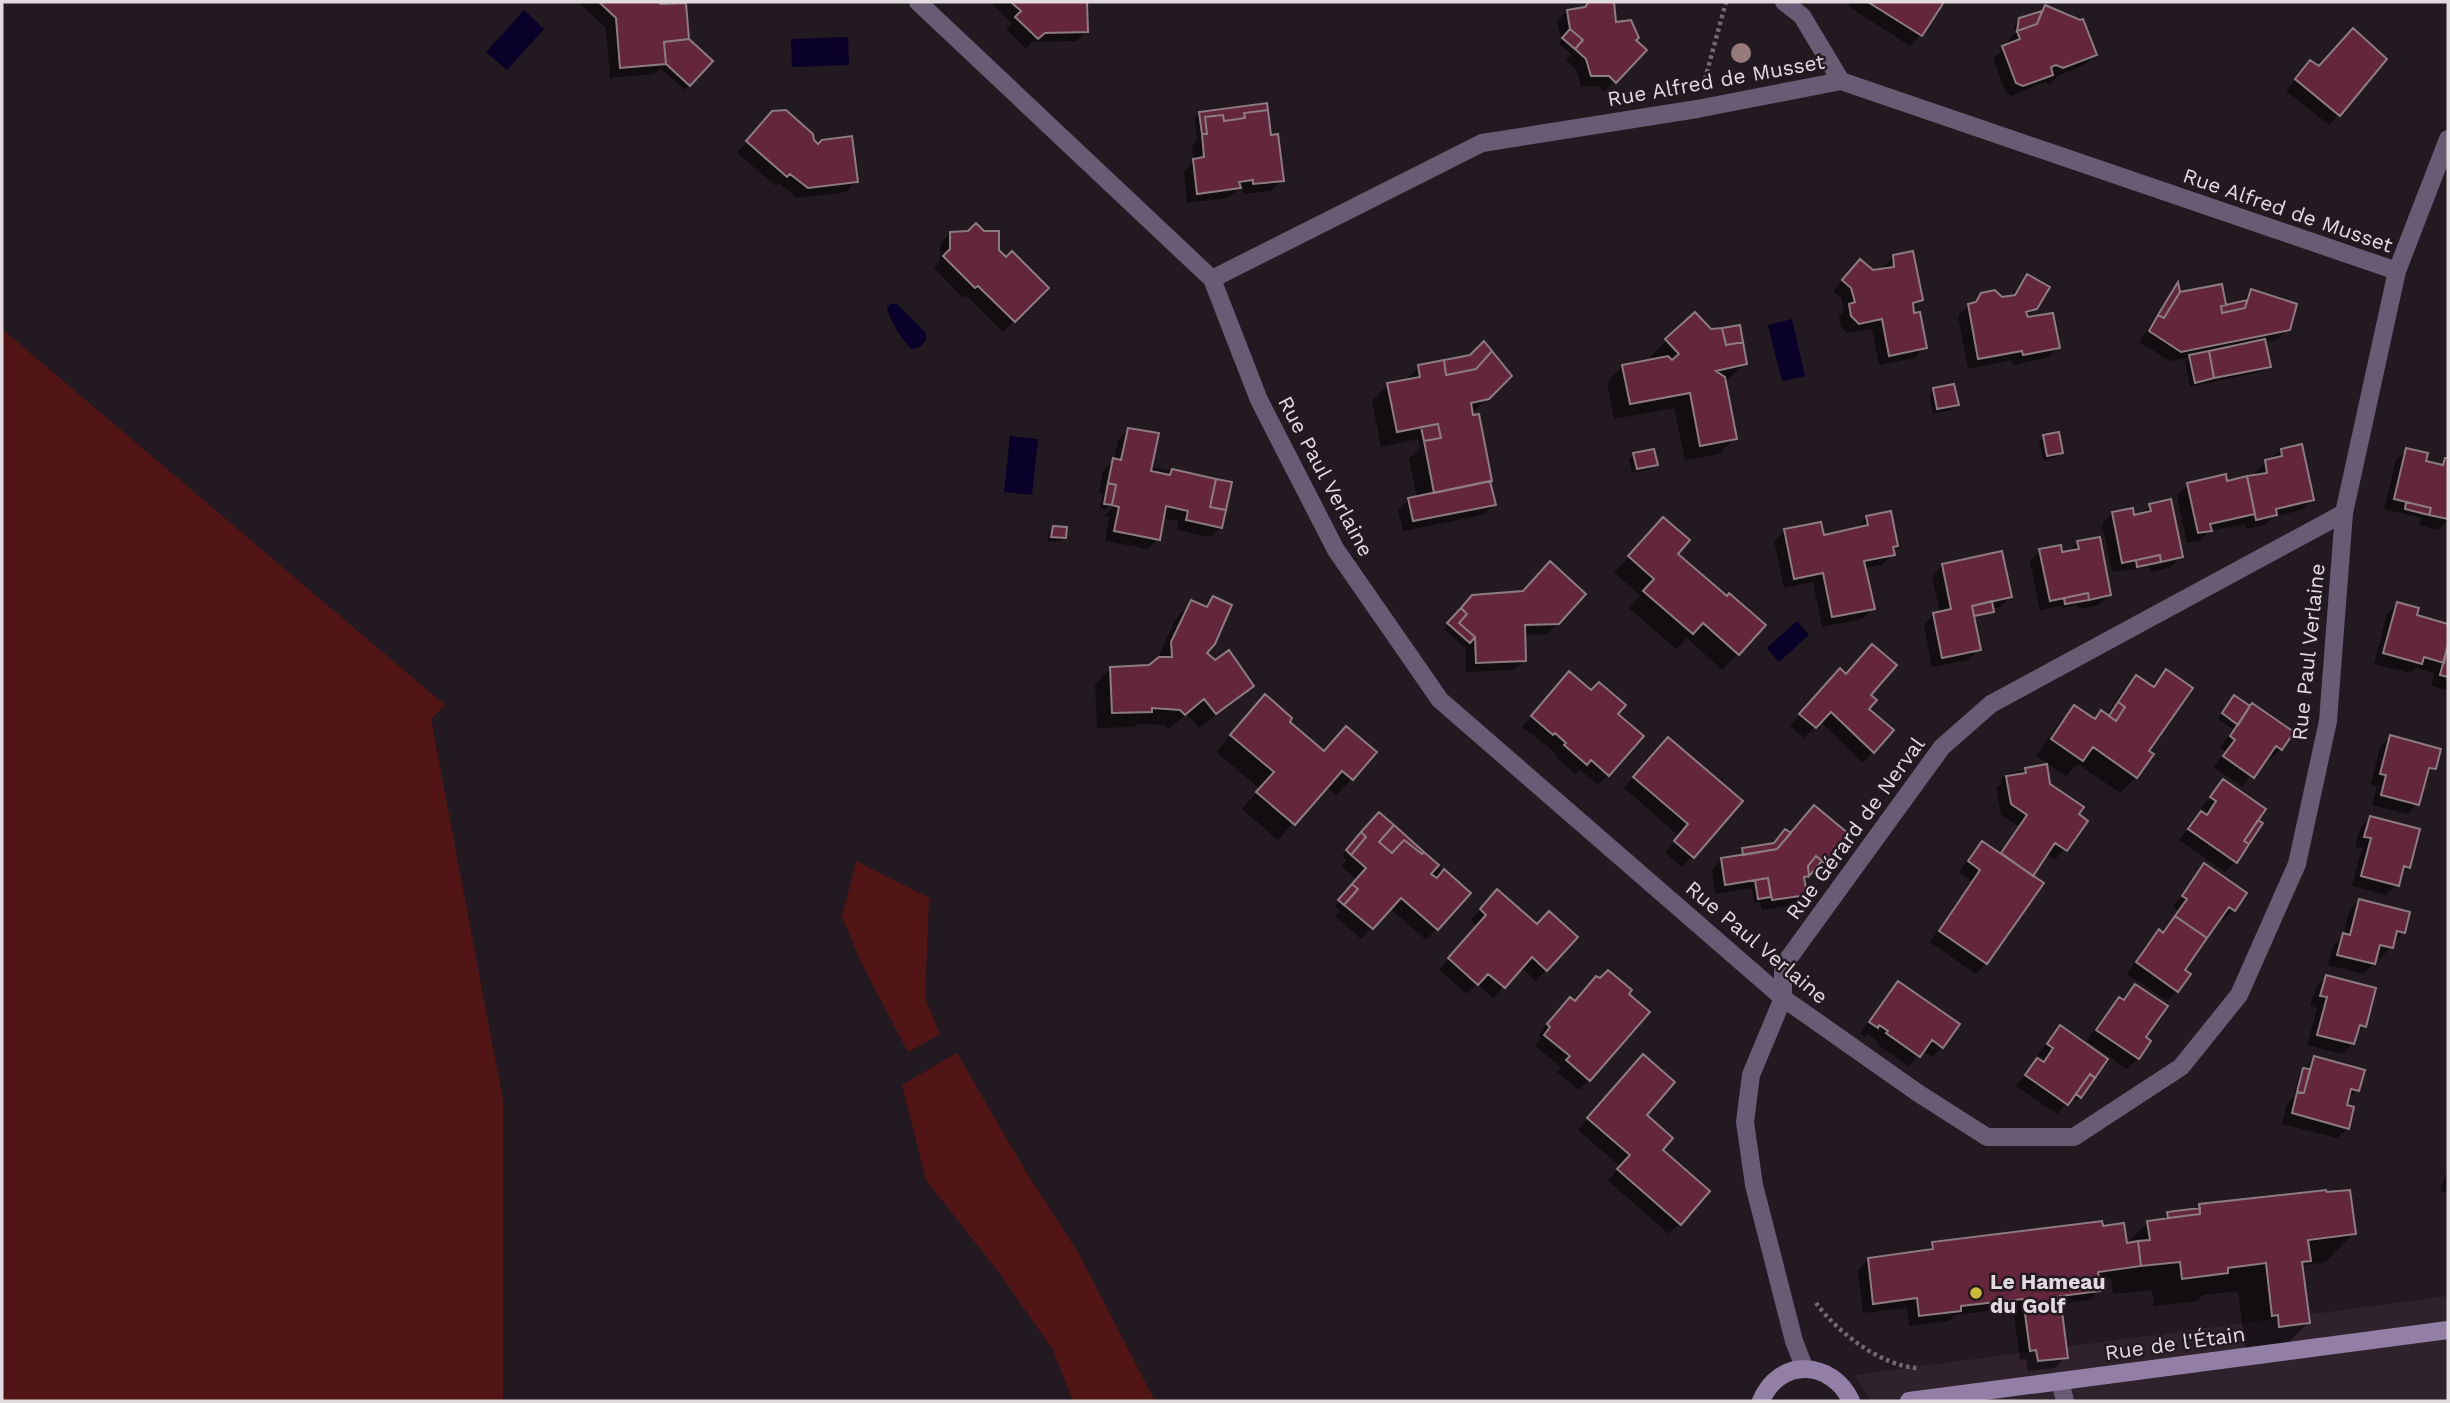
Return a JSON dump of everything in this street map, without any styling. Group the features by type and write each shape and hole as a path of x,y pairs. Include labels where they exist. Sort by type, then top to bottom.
{"street":[{"name":"Rue Paul Verlaine","path":"918,2 1212,279 1259,400 1336,550 1440,700 1783,998 1917,1093 1987,1137 2074,1137 2181,1067 2239,995 2297,864 2328,721 2344,513 2398,271 2448,139"},
{"path":"1784,2 1802,16 1841,81"},
{"name":"Rue Alfred de Musset","path":"1212,279 1482,143 1697,109 1841,81 2398,271"},
{"name":"Rue Gérard de Nerval","path":"1805,1369 1794,1341 1754,1185 1745,1122 1751,1075 1783,998 1783,965 1942,747 1991,704 2344,513"},
{"name":"Rue de l'Étain","path":"1909,1401 2448,1330"},
{"path":"1784,1374 1794,1341"},
{"path":"1761,1401 1770,1384 1784,1374 1805,1369 1825,1372 1841,1383 1856,1401"},
{"path":"2060,1381 2065,1401"}],"path":[{"path":"1697,109 1726,2"},
{"path":"1780,1286 1805,1278 1816,1304 1834,1325 1875,1355 1903,1368 1944,1370 1934,1398"}],"shaded area":[{"path":"524,10 544,29 507,70 486,52"},
{"path":"848,37 849,65 792,67 791,39"},
{"path":"890,304 897,304 926,333 926,340 920,347 912,349 901,336 888,312"},
{"path":"1792,319 1805,376 1782,381 1768,325"},
{"path":"2,329 445,705 431,719 503,1101 503,1401 2,1401"},
{"path":"1010,436 1038,439 1032,495 1004,492"},
{"path":"1797,621 1809,635 1779,662 1767,648"},
{"path":"856,861 929,898 925,998 940,1034 908,1052 862,964 842,917"},
{"path":"957,1053 1026,1172 1079,1254 1155,1401 1073,1401 1053,1350 1000,1274 926,1180 902,1085"},
{"path":"2448,1296 2448,1401 1872,1401 1854,1375"}],"building":[{"path":"599,2 686,3 689,39 664,42 666,64 620,68 616,18"},
{"path":"1011,2 1087,2 1088,32 1045,33 1038,39 1015,17 1021,11"},
{"path":"1589,2 1614,2 1616,22 1631,20 1639,38 1636,40 1647,50 1616,83 1609,76 1591,76 1586,59 1575,49 1583,40 1570,29 1567,10 1585,7"},
{"path":"1868,2 1944,2 1922,36"},
{"path":"2045,5 2083,19 2097,55 2063,68 2056,65 2051,67 2053,75 2023,86 2016,83 2002,46 2020,39 2017,31 2037,24"},
{"path":"2042,11 2037,24 2017,31 2019,18"},
{"path":"2353,28 2387,59 2340,116 2295,79 2310,60 2319,66"},
{"path":"1570,29 1583,40 1575,49 1562,38"},
{"path":"689,39 713,61 690,86 666,64 664,42"},
{"path":"1267,103 1268,110 1244,113 1245,118 1224,121 1223,115 1205,117 1207,134 1202,134 1199,112"},
{"path":"786,110 813,134 818,144 822,140 852,136 858,182 808,188 790,174 787,177 746,141 772,111"},
{"path":"1268,110 1271,135 1278,134 1284,181 1253,184 1253,180 1239,182 1241,188 1197,194 1193,159 1204,157 1202,134 1207,134 1205,117 1223,115 1224,121 1245,118 1244,113"},
{"path":"976,223 984,231 999,231 999,250 1006,257 1012,251 1049,288 1015,322 943,256 950,249 950,232 968,231"},
{"path":"1913,251 1923,300 1913,303 1914,313 1920,312 1927,348 1889,356 1882,319 1859,324 1851,316 1849,304 1855,302 1851,288 1842,280 1860,259 1873,270 1894,267 1893,255"},
{"path":"2027,274 2050,287 2037,309 2026,312 2028,317 2053,313 2060,348 1978,359 1968,304 1976,302 1981,293 1995,290 2002,297 2015,295"},
{"path":"2178,282 2180,292 2164,318 2158,315"},
{"path":"2222,284 2226,305 2221,306 2222,313 2245,308 2251,289 2297,304 2290,330 2181,352 2149,331 2158,315 2164,318 2180,292"},
{"path":"2247,300 2245,308 2222,313 2221,306"},
{"path":"1695,312 1711,329 1722,328 1726,345 1743,342 1747,364 1716,371 1725,377 1737,439 1700,446 1690,393 1630,404 1622,365 1668,356 1672,360 1679,354 1665,339"},
{"path":"1740,325 1743,342 1726,345 1722,328"},
{"path":"2265,339 2271,367 2214,378 2209,351"},
{"path":"1484,341 1492,351 1476,369 1446,375 1444,360 1470,355"},
{"path":"1492,351 1512,376 1489,399 1471,403 1473,415 1479,414 1492,481 1434,493 1424,441 1441,438 1438,424 1397,432 1387,383 1420,377 1418,365 1444,360 1446,375 1476,369"},
{"path":"2209,351 2214,378 2195,383 2189,355"},
{"path":"1954,384 1959,405 1937,409 1933,388"},
{"path":"1438,424 1441,438 1424,441 1421,427"},
{"path":"1128,428 1159,433 1151,471 1170,475 1172,469 1216,479 1210,507 1226,510 1222,528 1186,520 1188,511 1166,506 1160,540 1114,531 1119,507 1112,505 1116,485 1108,483 1113,458 1121,460"},
{"path":"2059,432 2063,453 2047,456 2043,435"},
{"path":"2302,444 2314,500 2276,509 2277,515 2256,520 2247,476 2267,473 2265,460 2282,456 2281,449"},
{"path":"2406,448 2428,453 2426,461 2443,465 2445,458 2448,458 2448,519 2429,515 2431,508 2394,499"},
{"path":"1654,449 1658,465 1637,469 1633,453"},
{"path":"2226,474 2227,481 2247,476 2255,514 2210,524 2212,531 2198,533 2187,483"},
{"path":"1216,479 1232,482 1226,510 1210,507"},
{"path":"1490,481 1496,505 1413,521 1408,498"},
{"path":"1108,483 1116,485 1112,505 1104,504"},
{"path":"2171,499 2183,557 2161,562 2160,555 2122,563 2112,512 2133,508 2134,515 2151,511 2149,504"},
{"path":"2406,502 2431,508 2429,515 2405,509"},
{"path":"1891,511 1898,546 1893,547 1895,555 1864,561 1875,609 1832,617 1823,573 1794,579 1784,529 1821,522 1824,535 1868,525 1866,516"},
{"path":"1663,517 1690,540 1678,554 1766,625 1739,655 1703,623 1693,634 1643,591 1654,579 1628,556"},
{"path":"1053,526 1067,527 1066,538 1051,537"},
{"path":"2100,537 2111,595 2089,600 2088,593 2050,601 2039,549 2061,545 2062,552 2079,549 2077,541"},
{"path":"2002,551 2012,597 1972,606 1981,650 1942,658 1933,613 1951,609 1942,564"},
{"path":"2160,555 2161,562 2137,567 2136,560"},
{"path":"1550,561 1586,594 1559,624 1525,625 1526,661 1476,663 1475,637 1459,623 1467,614 1461,608 1472,595 1523,591"},
{"path":"2088,593 2089,600 2065,604 2064,598"},
{"path":"1213,596 1232,605 1215,644 1207,653 1215,660 1229,650 1254,686 1216,714 1204,699 1185,715 1180,710 1152,708 1152,712 1112,713 1110,667 1149,665 1159,657 1172,657 1171,642 1191,600 1207,607"},
{"path":"1992,601 1994,612 1974,616 1972,606"},
{"path":"2397,602 2419,608 2417,615 2448,624 2444,663 2424,657 2422,664 2383,653"},
{"path":"1461,608 1467,614 1459,623 1475,637 1470,643 1447,623"},
{"path":"1872,644 1897,665 1871,695 1877,700 1869,709 1894,730 1874,753 1831,712 1816,728 1799,714 1840,668 1846,674"},
{"path":"2448,644 2448,677 2440,675"},
{"path":"2166,669 2193,688 2149,751 2154,754 2137,778 2093,747 2083,761 2051,739 2074,705 2095,719 2101,710 2116,721 2125,707 2118,702 2136,675 2154,687"},
{"path":"1569,671 1591,690 1599,682 1626,705 1618,714 1644,736 1609,776 1591,760 1587,765 1564,745 1566,743 1555,733 1553,735 1531,716"},
{"path":"1265,694 1292,718 1290,722 1324,751 1346,726 1377,752 1353,780 1342,771 1295,825 1256,792 1274,772 1230,735"},
{"path":"2234,695 2250,706 2238,725 2222,713"},
{"path":"2118,702 2125,707 2116,721 2109,716"},
{"path":"2252,703 2294,732 2282,750 2276,746 2254,778 2223,756 2235,740 2230,736"},
{"path":"2390,735 2441,749 2436,769 2429,768 2419,805 2381,795 2386,775 2380,774"},
{"path":"1668,737 1743,801 1694,858 1674,841 1688,824 1633,777"},
{"path":"2047,764 2050,784 2084,807 2079,814 2088,821 2067,851 2055,843 2033,876 2001,853 2027,815 2011,804 2006,776 2026,773 2025,768"},
{"path":"2223,779 2266,809 2244,841 2249,844 2237,863 2188,829 2201,811 2207,815 2216,801 2210,797"},
{"path":"1814,805 1850,835 1826,864 1816,856 1808,866 1809,876 1804,877 1807,895 1772,900 1768,878 1725,885 1721,858 1777,849"},
{"path":"1379,812 1394,825 1379,842 1392,853 1404,840 1439,865 1431,874 1437,878 1444,869 1471,893 1438,930 1401,898 1373,929 1344,905 1358,889 1352,884 1366,868 1351,855 1366,837 1361,832"},
{"path":"2370,816 2420,829 2410,868 2404,866 2399,886 2361,876 2371,838 2364,837"},
{"path":"2258,820 2263,823 2249,844 2244,841"},
{"path":"1394,825 1424,852 1422,854 1404,840 1392,853 1379,842"},
{"path":"1785,829 1791,833 1777,849 1743,855 1742,848 1774,843"},
{"path":"1361,832 1366,837 1351,855 1346,850"},
{"path":"1982,841 2044,883 1987,964 1939,931 1980,870 1968,861"},
{"path":"1816,856 1822,861 1809,876 1808,866"},
{"path":"2204,863 2247,893 2235,911 2229,907 2207,938 2175,916 2187,899 2182,896"},
{"path":"1768,878 1771,897 1758,899 1755,880"},
{"path":"1352,884 1358,889 1344,905 1338,900"},
{"path":"1497,889 1537,924 1549,911 1578,937 1547,971 1532,957 1505,988 1488,974 1478,985 1448,958 1486,915 1480,909"},
{"path":"2359,899 2410,912 2405,933 2397,931 2393,948 2380,945 2375,964 2337,955 2343,933 2350,935"},
{"path":"2175,916 2207,938 2185,970 2191,974 2178,992 2136,962 2159,929 2163,933"},
{"path":"1608,970 1632,990 1629,994 1650,1012 1590,1081 1566,1060 1570,1056 1544,1035 1550,1027 1547,1024 1570,997 1575,1001 1596,976 1600,978"},
{"path":"2326,975 2376,988 2366,1027 2360,1025 2354,1044 2317,1035 2327,997 2320,996"},
{"path":"1898,981 1960,1024 1943,1048 1932,1040 1920,1057 1886,1033 1888,1031 1869,1022"},
{"path":"2135,984 2168,1006 2146,1037 2151,1041 2139,1059 2096,1030 2119,997 2124,1000"},
{"path":"2060,1025 2108,1059 2095,1078 2090,1074 2068,1105 2025,1075 2037,1058 2044,1062 2053,1048 2047,1044"},
{"path":"1643,1054 1675,1082 1647,1115 1673,1138 1663,1150 1710,1191 1681,1225 1617,1169 1630,1155 1587,1118"},
{"path":"2314,1056 2365,1070 2359,1091 2351,1089 2347,1105 2354,1107 2349,1129 2292,1113 2297,1092 2304,1093"},
{"path":"2303,1068 2310,1069 2304,1093 2297,1092"},
{"path":"2090,1074 2095,1078 2081,1098 2076,1094"},
{"name":"Le Hameau du Golf","path":"2326,1190 2350,1190 2356,1234 2308,1240 2311,1261 2302,1262 2310,1323 2279,1327 2278,1315 2272,1316 2266,1263 2228,1268 2228,1273 2182,1279 2180,1262 2141,1266 2138,1241 2150,1240 2147,1221 2200,1214 2199,1204"},
{"path":"2200,1208 2200,1214 2168,1218 2167,1212"},
{"name":"Le Hameau du Golf","path":"2102,1221 2103,1226 2124,1223 2127,1243 2138,1241 2141,1266 2098,1272 2101,1291 2060,1296 2068,1358 2038,1361 2036,1350 2030,1351 2023,1299 1961,1306 1961,1311 1919,1316 1917,1298 1873,1304 1868,1258 1933,1249 1932,1242"}],"place":[{"name":"Le Hameau du Golf","path":"1976,1293"}]}
